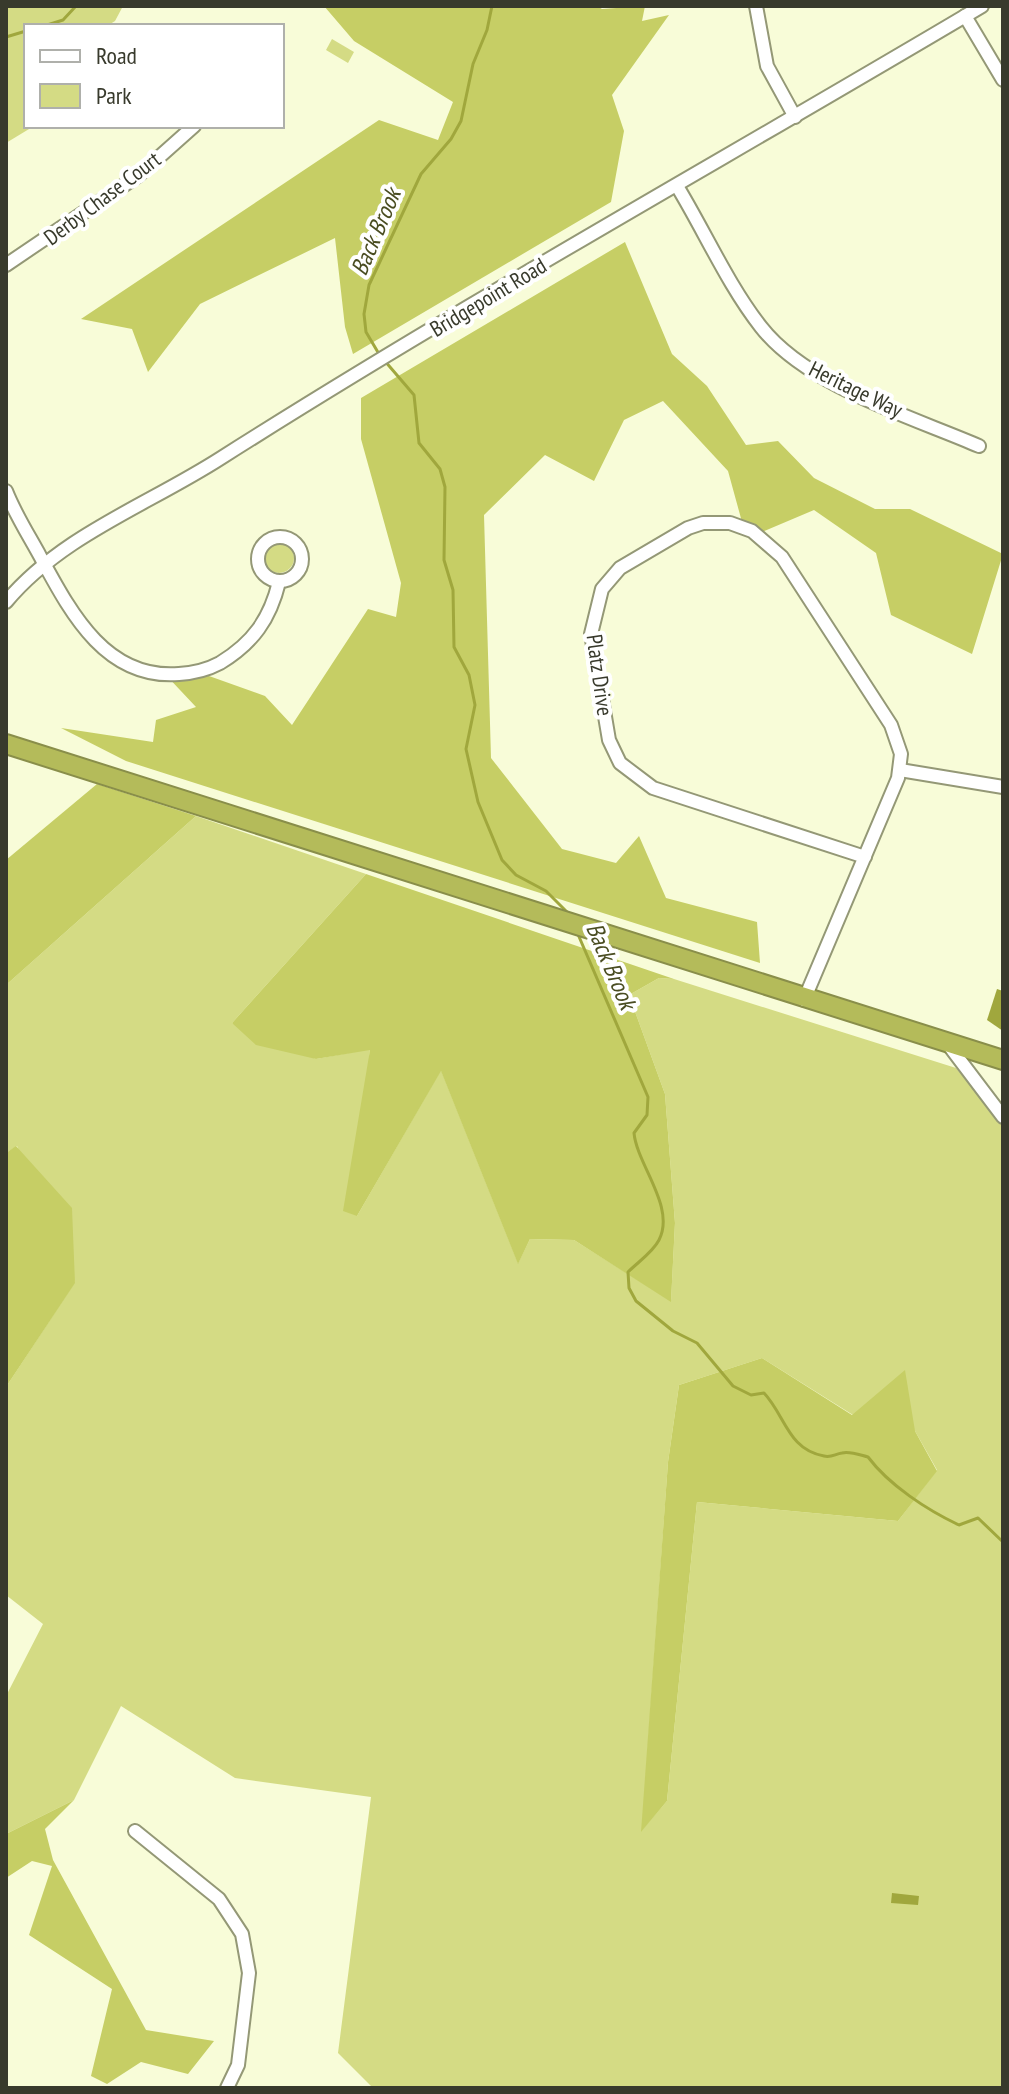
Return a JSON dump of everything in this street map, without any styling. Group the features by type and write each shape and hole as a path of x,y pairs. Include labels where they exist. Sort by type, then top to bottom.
{"highway":[{"path":"6,744 804,1000 1003,1060"}],"street":[{"path":"756,6 767,66 795,117"},
{"name":"Bridgepoint Road","path":"6,602 44,563 80,538 166,493 374,365 982,6"},
{"path":"965,16 1003,80"},
{"name":"Derby Chase Court","path":"6,265 139,175 192,128"},
{"name":"Heritage Way","path":"677,186 755,319 784,350 845,387 979,446"},
{"path":"6,491 76,617 100,646 120,662 157,675 195,673 237,653 266,620 279,582"},
{"name":"Platz Drive","path":"865,857 653,788 620,763 609,740 591,634 602,589 620,568 688,528 703,523 730,523 752,531 782,557 888,720 899,743 900,770"},
{"path":"804,1000 900,770 1003,787"},
{"path":"947,1042 1003,1117"},
{"path":"135,1831 219,1899 242,1934 249,1973 240,2054 227,2088"}],"green space":[{"path":"6,6 123,6 110,24 24,24 24,128 31,128 6,143"},
{"path":"332,39 354,52 348,63 326,50"},
{"path":"279,543 290,547 294,558 290,569 279,573 268,569 264,558 268,547"},
{"path":"196,816 366,874 232,1023 316,1059 370,1049 357,1216 441,1070 518,1263 530,1239 574,1240 671,1301 675,1223 665,1094 629,995 659,978 674,979 956,1068 1003,1123 1003,2088 373,2088 338,2053 371,1797 235,1778 121,1706 74,1800 6,1834 6,1696 43,1624 6,1595 6,1387 75,1282 17,1146 6,1153 6,985","holes":["762,1358 853,1415 915,1431 937,1470 898,1521 697,1502 667,1801 642,1830 668,1462 679,1385"]}],"shaded area":[{"path":"324,6 597,6 602,9 645,6 642,21 669,15 612,95 624,131 611,202 353,354 345,327 335,238 200,304 148,372 132,329 81,319 379,120 438,140 453,102 354,41"},
{"path":"625,242 672,354 707,386 746,445 778,441 814,478 875,509 910,509 1003,554 972,654 891,615 876,553 814,510 762,532 742,522 728,471 663,401 624,420 594,481 545,455 484,515 491,758 562,849 616,863 639,836 666,898 757,922 760,963 126,761 61,728 153,742 156,720 196,707 164,673 195,671 265,696 292,725 368,609 396,617 401,583 361,439 361,398"},
{"path":"97,784 196,816 6,985 6,860"},
{"path":"366,874 674,979 659,978 629,995 665,1094 675,1223 671,1302 574,1240 530,1239 518,1264 441,1071 357,1216 343,1211 370,1050 316,1059 256,1045 232,1023"},
{"path":"997,989 1003,991 1003,1031 987,1020"},
{"path":"16,1146 72,1208 75,1283 6,1387 6,1153"},
{"path":"762,1358 852,1415 905,1370 915,1431 937,1471 898,1521 697,1502 667,1801 641,1832 668,1462 679,1385"},
{"path":"74,1800 45,1829 53,1860 146,2030 214,2041 188,2074 141,2062 107,2084 91,2076 112,1989 29,1935 52,1866 32,1861 6,1878 6,1834"},
{"path":"892,1893 919,1896 918,1905 891,1903"}],"waterway":[{"path":"50,24 63,20 76,6"},
{"name":"Back Brook","path":"379,354 366,332 364,314 369,285 421,174 451,139 461,121 473,64 487,30 492,6"},
{"path":"6,37 24,32"},
{"name":"Back Brook","path":"384,360 414,395 419,443 440,469 445,487 444,560 453,590 454,647 469,675 475,705 466,749 478,802 502,860 516,875 546,891 569,914"},
{"name":"Back Brook","path":"577,932 648,1097 647,1115 634,1133 659,1200 663,1227 656,1244 628,1272 629,1288 636,1301 673,1331 697,1343 733,1386 751,1395 764,1393 802,1447 826,1456 848,1452 868,1457 898,1487 934,1512 959,1525 978,1518 1003,1542"}]}
